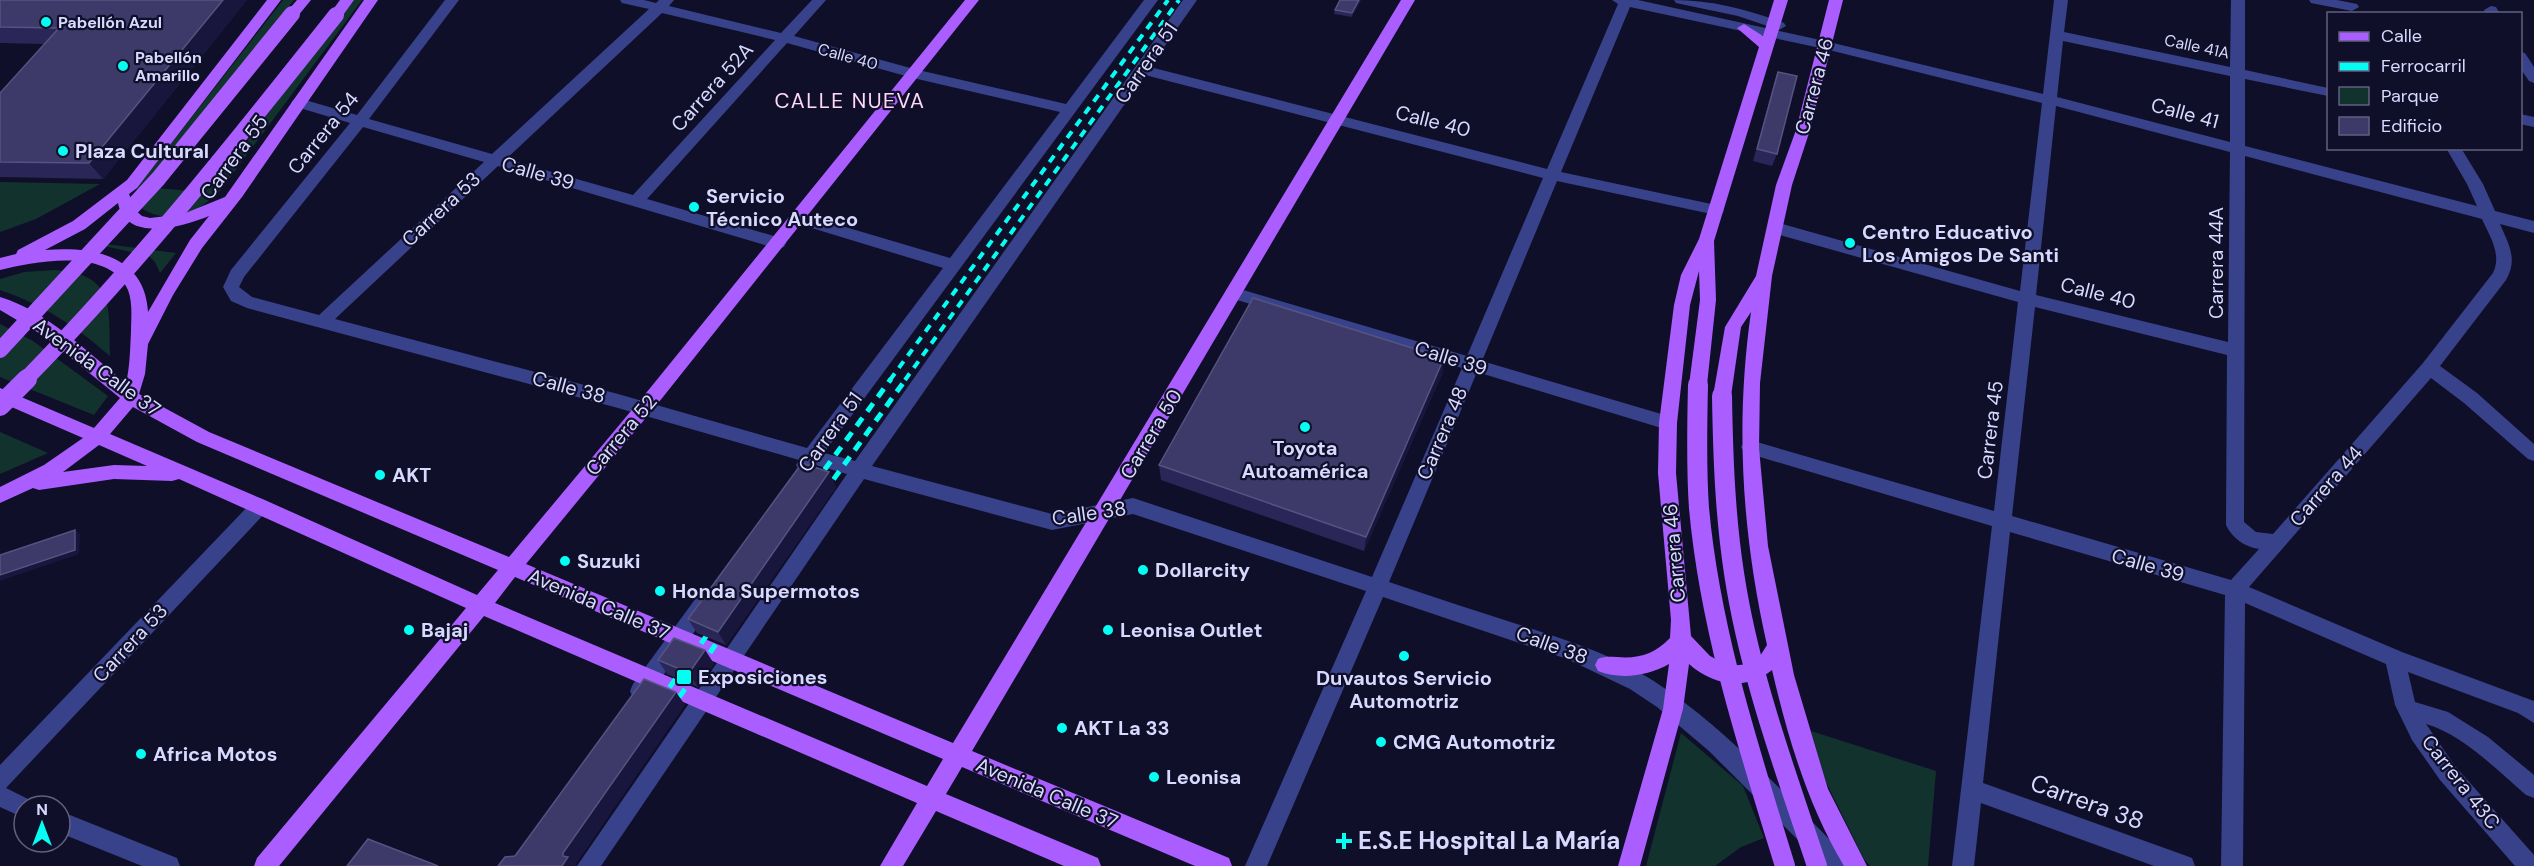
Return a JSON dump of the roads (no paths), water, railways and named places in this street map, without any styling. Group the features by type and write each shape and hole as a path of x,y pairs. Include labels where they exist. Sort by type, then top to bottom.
{"main road":[{"path":"236,193 214,208 188,219 153,223 139,220 129,214 125,205 125,195 132,184 274,0"},
{"path":"0,350 158,179 304,0"},
{"path":"0,406 136,260 192,196 347,0"},
{"name":"Carrera 55","path":"140,344 181,268 371,0"},
{"name":"Carrera 52","path":"265,866 778,243 972,0"},
{"name":"Carrera 50","path":"891,866 1408,0"},
{"name":"Carrera 46","path":"1629,866 1673,709 1682,639 1667,473 1668,423 1682,305 1689,275 1707,238 1781,0"},
{"name":"Carrera 46","path":"1836,0 1803,129 1784,185 1764,276 1754,343 1750,447 1762,576 1776,648 1813,782 1830,822 1856,866"},
{"path":"1744,28 1770,35"},
{"path":"3,263 79,225 132,184"},
{"name":"Carrera 46","path":"1707,238 1708,300 1696,420 1699,496 1714,610 1725,662 1738,715 1785,866"},
{"path":"3,263 37,256 72,255 103,260 117,266 130,278 136,288 140,344 138,369 123,408 97,435 57,466 5,493"},
{"name":"Carrera 46","path":"1764,276 1733,327 1722,396 1724,498 1743,619 1768,714 1817,866"},
{"name":"Avenida Calle 37","path":"0,303 24,314 129,395 203,436 1221,866"},
{"path":"0,395 260,506 479,606 1090,866"},
{"path":"5,493 66,477 114,472 185,475"},
{"path":"1605,665 1621,667 1658,661 1669,654 1682,639 1691,654 1705,666 1723,674 1742,675 1758,671 1770,661 1776,648"}],"street":[{"name":"Carrera 54","path":"233,294 231,286 237,274 360,121 452,0"},
{"name":"Calle 40","path":"627,0 663,4 913,73 1070,110"},
{"name":"Carrera 52A","path":"636,202 819,0"},
{"name":"Carrera 51","path":"796,477 1151,0"},
{"name":"Carrera 51","path":"588,866 860,470 1190,0"},
{"name":"Calle 41","path":"1681,0 1742,14 1770,35 1825,45 2050,100 2534,227"},
{"name":"Carrera 45","path":"1963,866 2061,0"},
{"name":"Carrera 44A","path":"2238,0 2235,525 2252,540 2277,542"},
{"path":"2316,0 2352,7"},
{"path":"1623,1 1744,28"},
{"name":"Carrera 48","path":"1256,866 1378,587 1623,1"},
{"name":"Carrera 53","path":"323,321 493,160 663,4"},
{"name":"Calle 41A","path":"2057,36 2327,93"},
{"path":"2522,59 2534,78"},
{"name":"Calle 40","path":"1141,69 1552,175 1716,210"},
{"name":"Calle 39","path":"298,103 778,243"},
{"name":"Carrera 44","path":"2235,590 2429,368 2500,276 2505,265 2505,254 2490,215 2454,150"},
{"path":"798,218 954,265"},
{"name":"Calle 40","path":"1775,228 2028,299 2236,351"},
{"name":"Calle 39","path":"1233,293 1668,423"},
{"name":"Calle 38","path":"233,294 248,302 643,408 1052,522 1133,506 1571,651 1637,682 1673,709 1719,748 1840,866"},
{"path":"2429,368 2459,387 2507,433 2534,454"},
{"name":"Calle 39","path":"1750,447 2235,590 2395,658 2531,704"},
{"name":"Carrera 53","path":"0,780 260,506"},
{"path":"624,712 715,588"},
{"path":"2232,866 2235,590"},
{"name":"Carrera 43C","path":"2395,658 2408,710 2448,773 2527,857"},
{"path":"2408,710 2441,719 2481,744 2534,788"},
{"name":"Carrera 38","path":"1971,789 2184,866"},
{"path":"72,827 169,866"}],"railway":[{"path":"890,380 1168,0"},
{"path":"905,380 1179,0"},
{"path":"814,484 891,379"},
{"path":"823,494 906,379"},
{"path":"659,702 715,624"},
{"path":"669,712 727,628"}],"place":[{"name":"Pabellón Azul","path":"46,22"},
{"name":"Pabellón Amarillo","path":"123,66"},
{"name":"Plaza Cultural","path":"63,151"},
{"name":"Servicio Técnico Auteco","path":"694,207"},
{"name":"Centro Educativo Los Amigos De Santi","path":"1850,243"},
{"name":"Toyota Autoamérica","path":"1305,427"},
{"name":"AKT","path":"380,475"},
{"name":"Suzuki","path":"565,561"},
{"name":"Dollarcity","path":"1143,570"},
{"name":"Honda Supermotos","path":"660,591"},
{"name":"Bajaj","path":"409,630"},
{"name":"Leonisa Outlet","path":"1108,630"},
{"name":"Duvautos Servicio Automotriz","path":"1404,656"},
{"name":"Exposiciones","path":"684,677"},
{"name":"AKT La 33","path":"1062,728"},
{"name":"CMG Automotriz","path":"1381,742"},
{"name":"Africa Motos","path":"141,754"},
{"name":"Leonisa","path":"1154,777"},
{"name":"E.S.E Hospital La María","path":"1344,841"}],"district":[{"name":"CALLE NUEVA","path":"850,101"}]}
